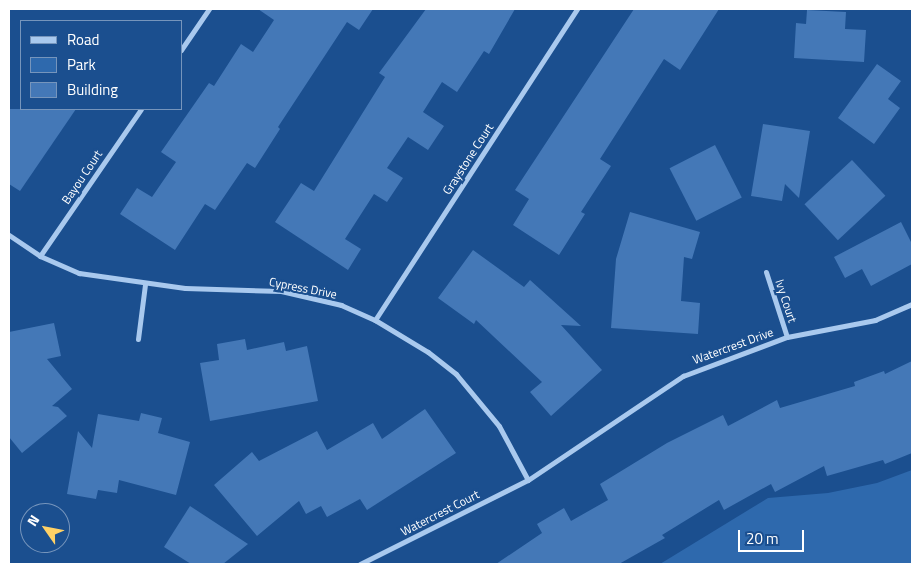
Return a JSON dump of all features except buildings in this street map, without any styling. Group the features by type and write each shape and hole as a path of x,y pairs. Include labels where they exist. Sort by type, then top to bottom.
{"street":[{"path":"182,49 209,9"},
{"name":"Graystone Court","path":"374,320 578,9"},
{"name":"Bayou Court","path":"40,256 140,110"},
{"name":"Cypress Drive","path":"9,235 40,256 79,273 145,284 281,291 341,306 374,320 428,352 456,374 499,426 528,480"},
{"name":"Ivy Court","path":"766,272 788,336"},
{"path":"138,339 145,284"},
{"name":"Watercrest Drive","path":"528,480 683,376 788,336 875,320 912,304"},
{"name":"Watercrest Court","path":"360,564 528,480"}],"green space":[{"path":"912,470 912,564 660,564 768,498 828,493 877,483"}]}
